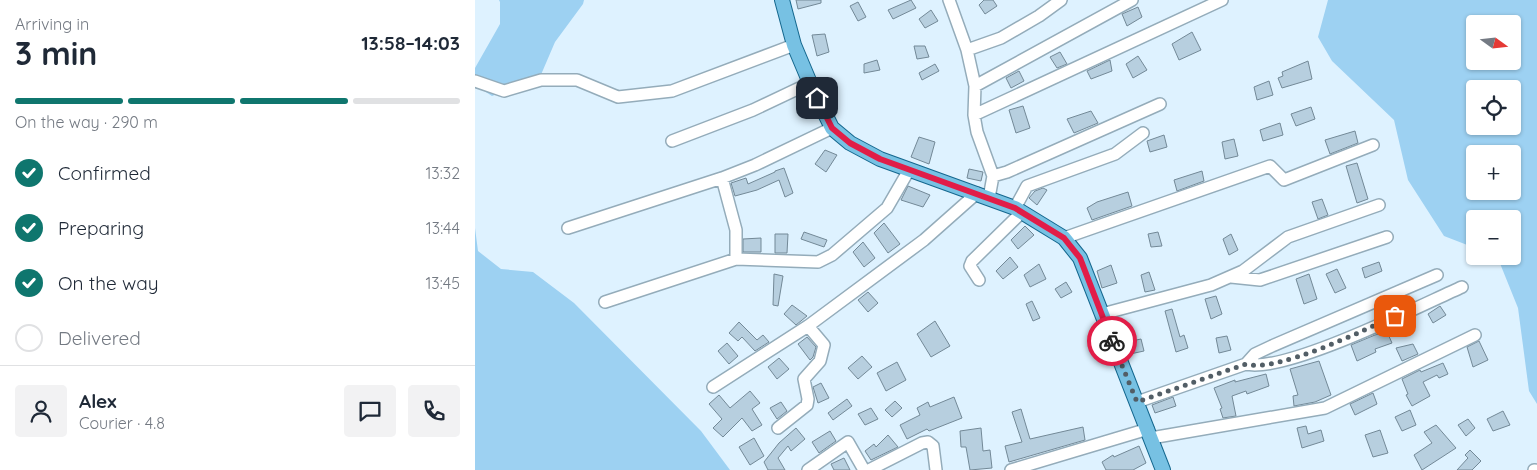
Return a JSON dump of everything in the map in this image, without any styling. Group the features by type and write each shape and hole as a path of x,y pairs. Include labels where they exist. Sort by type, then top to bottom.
{"main road":[{"path":"782,0 794,45 810,84 832,128 850,143 880,159 1018,210 1064,238 1080,258 1163,470"}],"street":[{"path":"713,387 808,326 983,196 993,176 977,132 974,116 975,86 967,50 949,0"},
{"path":"967,50 1001,38 1039,16 1061,0"},
{"path":"975,86 1132,0"},
{"path":"974,116 1221,0"},
{"path":"475,81 504,91 541,80 577,80 618,97 672,91 794,45"},
{"path":"672,141 753,110 810,84"},
{"path":"993,176 1007,172 1160,104"},
{"path":"569,228 722,178 755,165 832,128"},
{"path":"979,280 970,266 972,261 1018,210 1027,186 1115,154 1143,133"},
{"path":"1064,238 1269,166 1284,180 1373,145"},
{"path":"605,302 735,259 818,262 832,255 887,208 909,170"},
{"path":"722,178 736,230 735,259"},
{"path":"1102,314 1211,285 1243,271 1288,237 1379,205"},
{"path":"1229,277 1261,280 1387,237"},
{"path":"1137,402 1246,364 1255,354 1272,346 1437,275"},
{"path":"1246,364 1255,366 1283,360 1329,346 1462,287"},
{"path":"778,428 807,405 809,398 804,379 820,361 824,345 808,326"},
{"path":"1011,470 1149,433 1325,408 1475,335"},
{"path":"808,470 848,442 864,470"},
{"path":"869,470 922,443 928,442 933,446 936,470"}],"shaded area":[{"path":"499,0 584,0 555,42 540,77 492,96 475,85 475,68 500,24"},
{"path":"1328,0 1537,0 1537,404 1529,391 1518,308 1501,265 1521,265 1521,210 1466,210 1466,245 1444,236 1408,180 1394,120 1332,61 1318,37"},
{"path":"475,228 478,251 501,269 533,272 574,303 701,431 730,470 475,470"}],"building":[{"path":"796,0 821,0 821,3 798,9"},
{"path":"911,0 916,8 893,19 888,10"},
{"path":"984,0 993,0 997,6 985,14 979,5"},
{"path":"858,2 866,17 858,21 850,6"},
{"path":"1138,7 1142,17 1127,26 1122,14"},
{"path":"931,10 938,21 925,28 919,19"},
{"path":"1192,32 1201,50 1179,60 1172,44"},
{"path":"825,34 829,52 817,56 812,35"},
{"path":"914,46 925,46 929,57 917,59"},
{"path":"1060,52 1067,64 1057,68 1050,57"},
{"path":"1138,56 1147,70 1133,78 1126,64"},
{"path":"877,60 880,70 864,73 864,64"},
{"path":"1110,60 1112,71 1091,79 1087,71"},
{"path":"1308,61 1312,79 1282,88 1278,78 1283,76 1282,72"},
{"path":"935,64 939,71 922,80 919,73"},
{"path":"1019,71 1024,81 1011,88 1006,78"},
{"path":"1269,81 1273,95 1257,100 1254,87"},
{"path":"1023,106 1030,128 1016,133 1009,110"},
{"path":"1311,107 1315,119 1296,126 1291,114"},
{"path":"1091,111 1098,123 1074,133 1067,119"},
{"path":"1280,123 1283,135 1263,141 1260,130"},
{"path":"1355,131 1358,143 1330,154 1325,140"},
{"path":"1164,135 1167,147 1150,152 1147,141"},
{"path":"919,137 935,142 929,164 911,157"},
{"path":"1234,139 1238,156 1225,159 1222,142"},
{"path":"825,150 837,155 826,172 815,164"},
{"path":"1357,163 1368,199 1357,203 1346,166"},
{"path":"784,168 793,193 785,197 779,180 757,190 735,196 731,183 746,178 748,184"},
{"path":"969,169 983,172 981,181 967,178"},
{"path":"1202,171 1204,181 1177,191 1174,180"},
{"path":"908,186 930,195 923,207 901,200"},
{"path":"1043,188 1047,190 1037,205 1029,198 1035,191"},
{"path":"1128,192 1132,206 1092,220 1087,208 1097,202"},
{"path":"1322,199 1328,215 1318,219 1312,202"},
{"path":"884,223 900,244 888,253 874,233"},
{"path":"1025,226 1034,235 1018,249 1011,240"},
{"path":"804,232 827,240 824,247 801,239"},
{"path":"1158,232 1162,246 1151,247 1148,234"},
{"path":"775,234 788,234 787,253 775,253"},
{"path":"1231,234 1238,250 1229,255 1223,239"},
{"path":"761,238 761,252 743,252 743,239"},
{"path":"863,242 875,258 864,267 853,252"},
{"path":"1010,257 1018,267 1003,279 996,271"},
{"path":"1379,262 1382,271 1365,278 1362,268"},
{"path":"1039,264 1046,279 1030,287 1024,275"},
{"path":"1111,265 1117,283 1102,288 1097,271"},
{"path":"1337,269 1346,288 1335,293 1326,274"},
{"path":"1149,272 1155,290 1145,292 1141,275"},
{"path":"774,274 783,276 778,306 773,305"},
{"path":"1309,274 1317,299 1304,304 1296,279"},
{"path":"1066,282 1072,292 1061,298 1055,289"},
{"path":"868,292 878,303 868,312 858,300"},
{"path":"1216,296 1222,314 1211,319 1205,299"},
{"path":"1032,301 1040,318 1033,321 1026,304"},
{"path":"792,305 807,316 796,325 784,314"},
{"path":"1440,306 1446,315 1433,323 1428,314"},
{"path":"1172,309 1180,337 1184,335 1188,348 1176,352 1165,311"},
{"path":"935,321 950,346 931,357 917,334"},
{"path":"739,322 757,340 763,335 769,342 755,351 742,337 738,341 729,333"},
{"path":"1387,332 1392,343 1375,349 1376,352 1357,361 1351,345"},
{"path":"1227,336 1231,350 1219,353 1216,338"},
{"path":"807,337 816,347 810,360 798,344"},
{"path":"1141,339 1144,351 1130,354 1127,342"},
{"path":"1479,341 1488,360 1473,367 1467,347"},
{"path":"727,343 738,356 729,364 718,351"},
{"path":"1413,344 1418,354 1402,361 1396,348"},
{"path":"862,356 872,367 858,379 848,368"},
{"path":"779,358 789,369 777,379 768,367"},
{"path":"1319,361 1331,395 1315,402 1294,406 1293,396 1298,395 1290,369"},
{"path":"897,362 906,380 886,391 877,373"},
{"path":"1443,363 1448,374 1439,378 1437,375 1423,382 1430,396 1412,406 1406,395 1408,394 1402,379 1420,370 1421,372"},
{"path":"1266,374 1269,386 1247,394 1246,391 1232,396 1236,416 1223,418 1220,409 1222,408 1214,388 1235,380 1235,382"},
{"path":"821,383 829,398 818,403 813,387"},
{"path":"750,391 760,403 752,409 762,425 752,431 742,418 723,437 713,428 722,419 709,404 719,395 730,408"},
{"path":"1373,393 1377,404 1355,415 1350,404"},
{"path":"954,397 962,418 929,431 927,429 907,439 900,425 920,415 917,408 928,402 930,407"},
{"path":"1173,397 1176,406 1155,413 1152,405"},
{"path":"847,399 852,406 833,420 828,413"},
{"path":"895,401 902,408 892,417 885,410"},
{"path":"781,402 787,411 777,419 770,408"},
{"path":"871,408 878,419 865,425 858,414"},
{"path":"1021,409 1030,439 1083,427 1085,440 1009,462 1005,446 1022,442 1012,412"},
{"path":"1410,410 1416,425 1402,431 1395,417"},
{"path":"1503,411 1510,425 1493,431 1487,419"},
{"path":"1468,419 1475,428 1466,436 1458,425"},
{"path":"1436,425 1456,448 1422,470 1414,455 1432,443 1424,432"},
{"path":"1306,426 1308,434 1321,430 1324,441 1302,448 1297,428"},
{"path":"796,428 805,439 791,451 788,446 778,458 785,470 768,470 764,462 779,443"},
{"path":"981,428 983,451 990,450 992,468 970,470 966,447 961,447 960,431"},
{"path":"1380,430 1388,453 1373,457 1365,435"},
{"path":"830,431 836,441 819,453 812,442"},
{"path":"888,435 898,447 871,460 865,451 874,444 876,447"},
{"path":"754,438 764,456 750,465 739,447"},
{"path":"1139,446 1146,463 1133,470 1106,470 1102,462 1113,455 1114,457"},
{"path":"1470,450 1481,461 1472,470 1457,470 1468,458 1465,455"},
{"path":"844,458 850,470 834,470 831,464"}],"way so far":[{"path":"1112,341 1137,402 1246,364 1255,366 1283,360 1329,346 1395,316"}],"route":[{"path":"817,98 832,128 850,143 880,159 1015,208 1064,238 1080,258 1112,341"}]}
